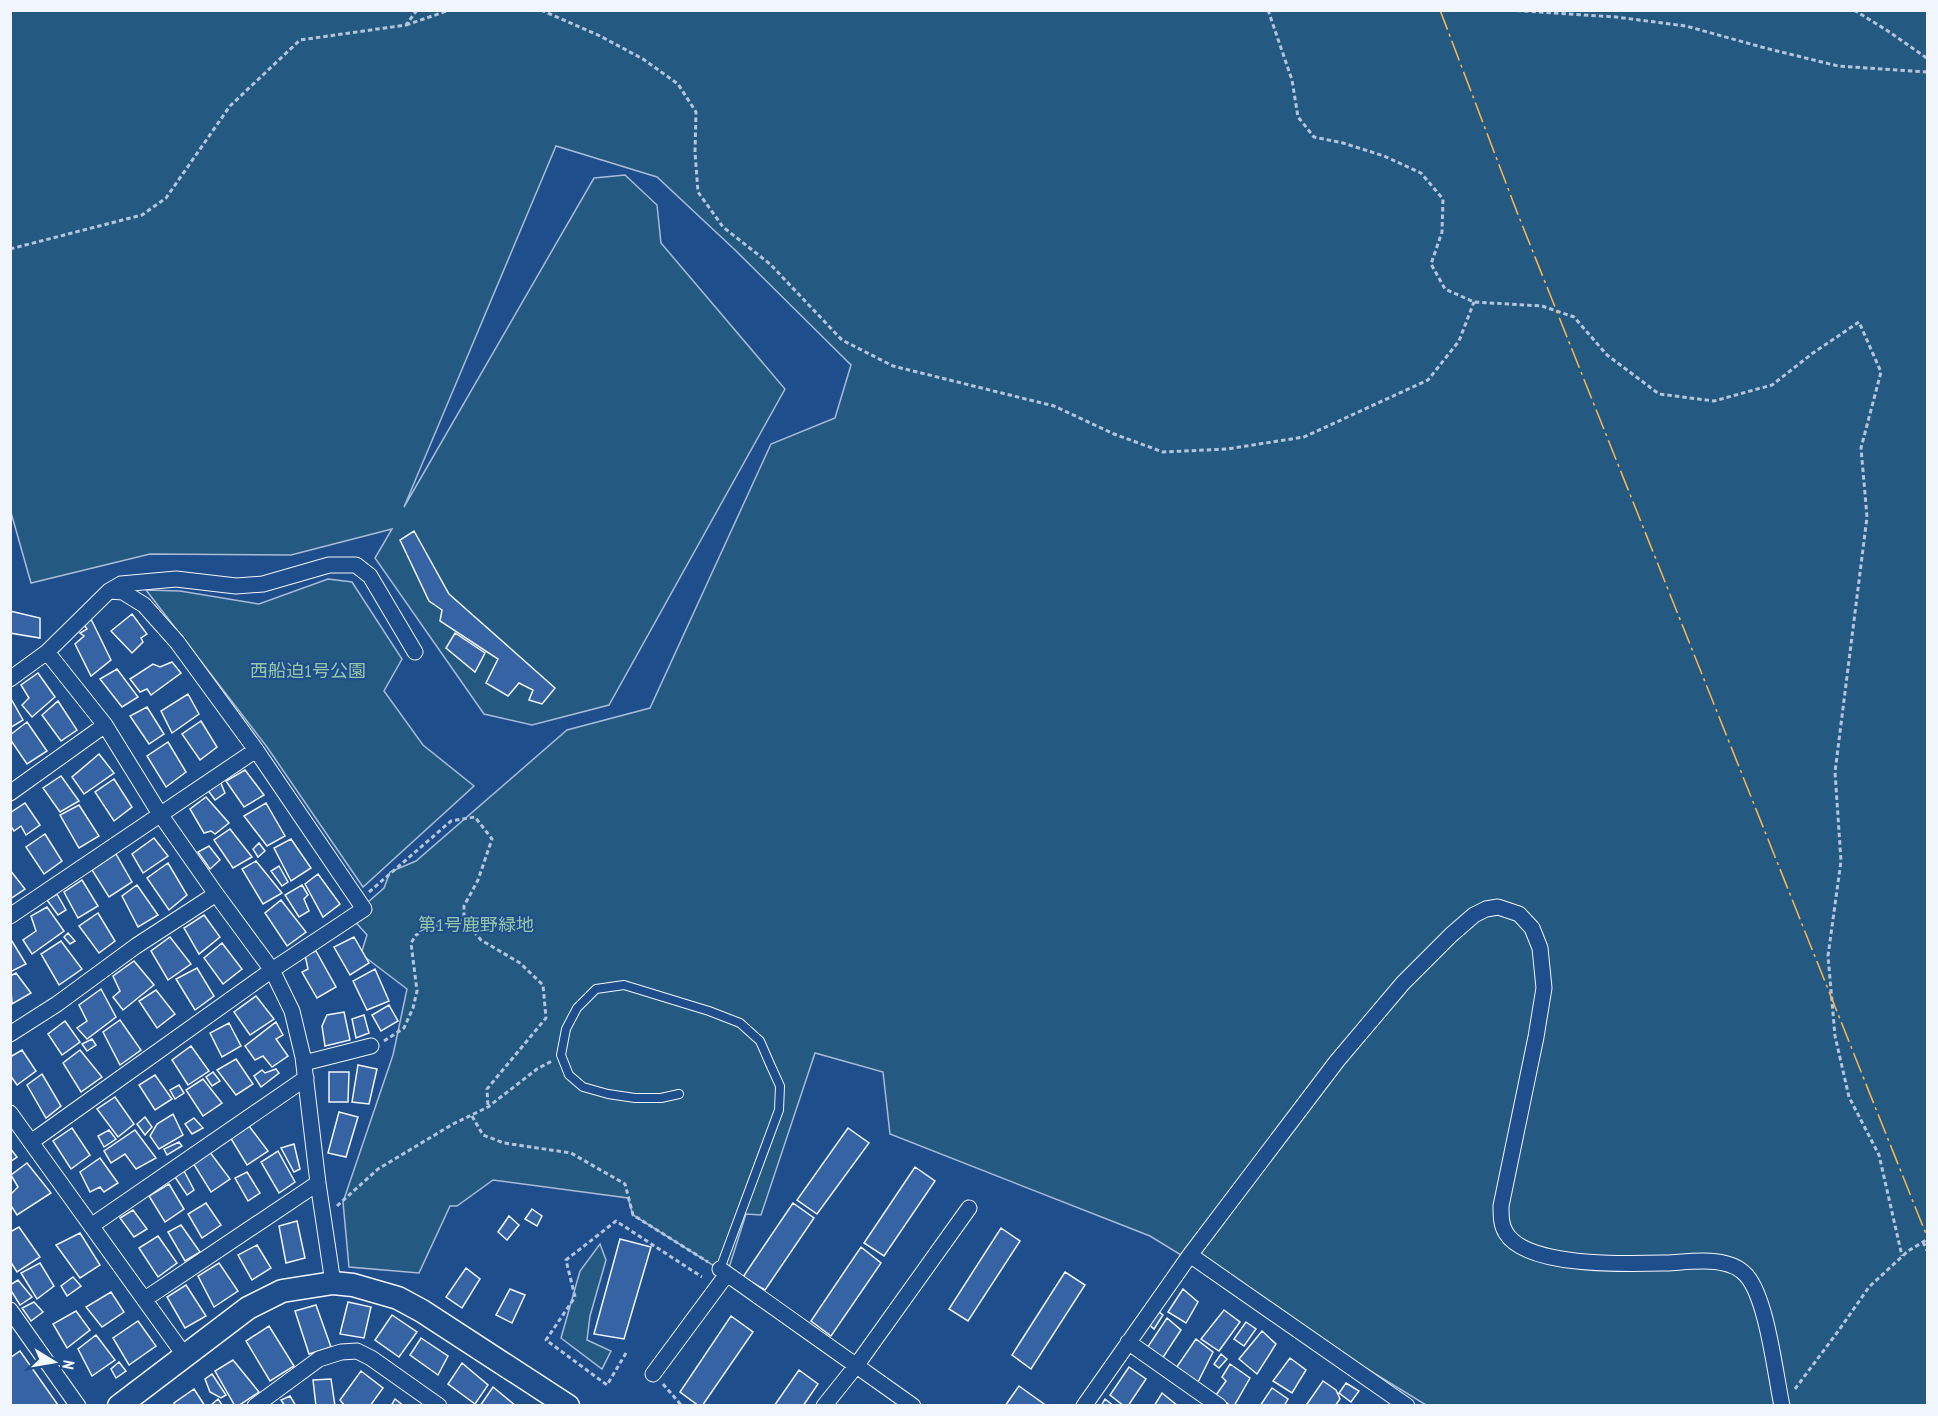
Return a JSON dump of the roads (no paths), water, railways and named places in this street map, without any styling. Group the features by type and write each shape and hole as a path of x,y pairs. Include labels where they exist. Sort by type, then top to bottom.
{"street":[{"path":"10,679 47,652 109,591 121,584 176,579 236,586 263,584 329,565 356,565 370,576 415,652"},
{"path":"31,1142 272,970 364,909 256,750 177,642 144,605 123,592 109,591"},
{"path":"47,652 105,725 160,814 272,970 292,1011 305,1071 322,1215 333,1283"},
{"path":"10,794 105,725"},
{"path":"10,916 256,750"},
{"path":"10,1034 57,1004 136,946 216,894"},
{"path":"1084,1406 1190,1255 1337,1061 1403,983 1450,935 1474,915 1486,909 1498,907 1519,914 1532,928 1540,948 1544,988 1501,1206 1504,1231 1520,1246 1552,1258 1640,1264 1704,1262 1737,1267 1746,1275 1761,1301 1786,1401"},
{"path":"91,1226 305,1071 371,1046"},
{"path":"10,1113 185,1356"},
{"path":"145,1299 318,1183"},
{"path":"824,1406 856,1366 969,1208"},
{"path":"1190,1255 1407,1406"},
{"path":"653,1374 724,1272 913,1406"},
{"path":"119,1406 248,1308 282,1292 333,1283 352,1285 398,1298 423,1311 568,1406"},
{"path":"10,1310 78,1406"},
{"path":"1128,1342 1220,1406"},
{"path":"255,1406 319,1359 341,1352 357,1351 371,1358 439,1406"}],"lane":[{"path":"679,1094 661,1098 634,1098 608,1094 583,1087 569,1075 561,1055 566,1029 577,1008 596,989 624,985 710,1011 740,1023 760,1041 780,1086 779,1110 724,1272"}],"park label":[{"name":"西船迫1号公園","path":"308,671"},
{"name":"第1号鹿野緑地","path":"476,925"}]}
